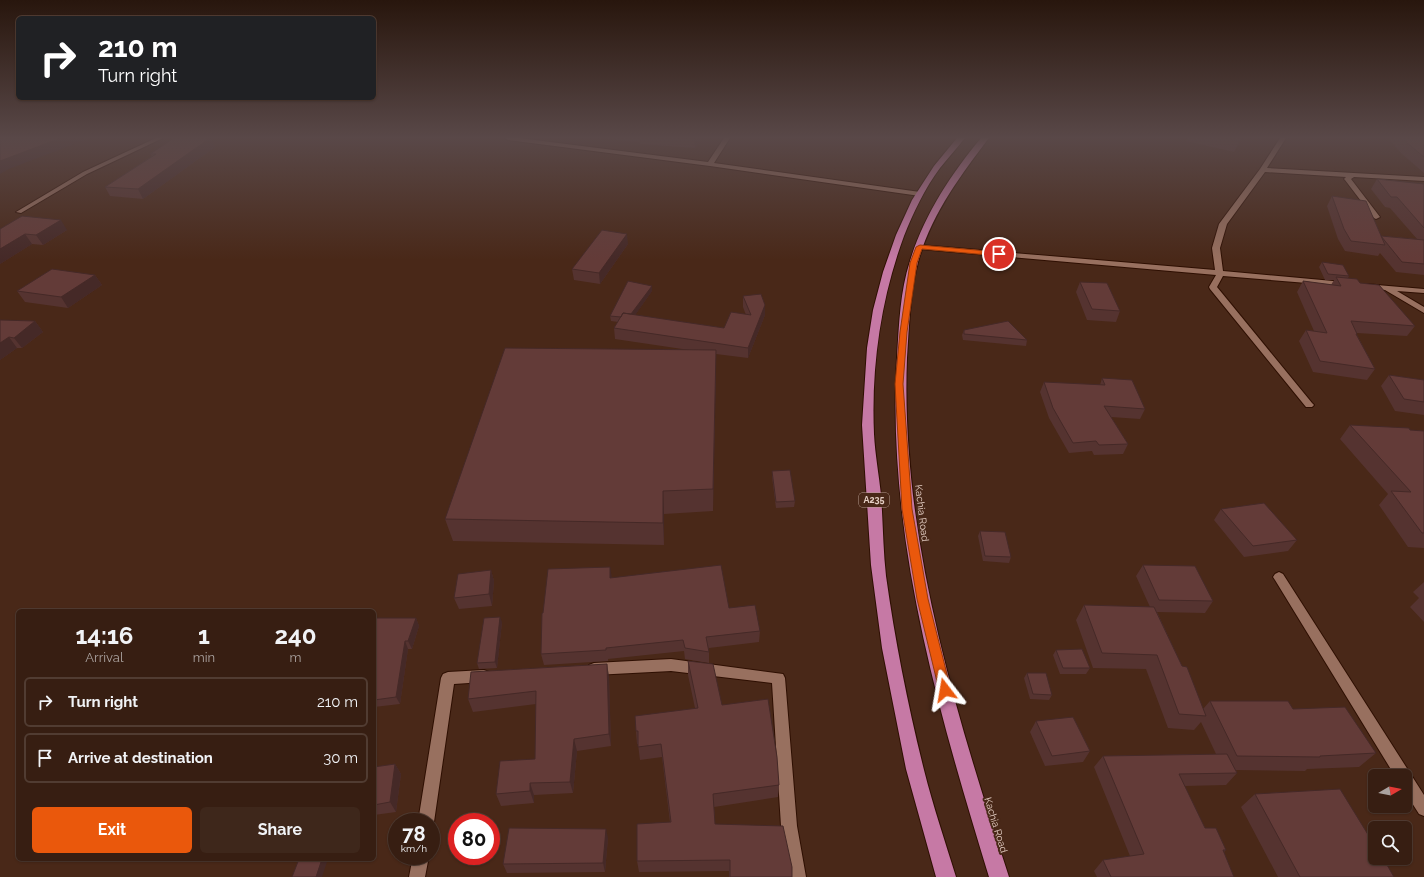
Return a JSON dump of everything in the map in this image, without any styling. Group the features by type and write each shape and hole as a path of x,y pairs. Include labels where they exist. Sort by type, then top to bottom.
{"highway":[{"name":"A235","path":"930,179 920,194 908,218 884,279 869,370 868,426 879,574 894,667 916,770 946,877"},
{"name":"Kachia Road","path":"954,179 936,208 920,247 914,263 909,292 899,384 907,509 922,599 978,812 999,877"}],"street":[{"path":"19,212 74,179"},
{"path":"814,179 920,194"},
{"path":"1256,179 1223,224 1216,248 1220,275 1213,286 1309,405"},
{"path":"1346,179 1376,217"},
{"path":"920,247 1220,275 1424,291"},
{"path":"1386,288 1424,311"},
{"path":"1279,577 1399,769"},
{"path":"584,670 671,665 778,678 789,826 798,877"},
{"path":"427,813 448,678 496,675"},
{"path":"1412,790 1424,809"},
{"path":"418,877 420,865"}],"building":[{"path":"117,179 152,179 138,189 105,187"},
{"path":"1377,179 1424,184 1424,228 1397,197 1391,197"},
{"path":"1332,196 1366,201 1385,245 1351,241 1344,229"},
{"path":"22,216 61,220 36,235 25,234 0,249 0,229"},
{"path":"602,230 627,234 599,273 572,269"},
{"path":"1381,236 1424,240 1424,264 1402,262"},
{"path":"1322,262 1343,265 1349,276 1328,274"},
{"path":"52,269 95,275 61,297 17,291"},
{"path":"1336,277 1357,279 1360,283 1379,285 1415,326 1351,321 1356,334 1375,369 1320,361 1306,330 1327,333 1303,281 1341,286"},
{"path":"628,281 652,286 631,314 623,313 621,317 610,316"},
{"path":"1080,282 1107,283 1120,311 1092,309"},
{"path":"761,294 765,305 748,348 614,328 623,313 724,328 731,312 751,315 743,296"},
{"path":"0,320 35,321 14,338 9,337 0,343"},
{"path":"1008,321 1027,340 964,334 964,330"},
{"path":"505,348 716,350 713,489 663,491 663,523 445,519"},
{"path":"1389,375 1424,380 1424,402 1404,399"},
{"path":"1102,378 1132,380 1145,409 1104,406 1128,444 1099,445 1096,441 1073,443 1053,408 1044,382 1105,385"},
{"path":"1350,425 1409,428 1410,430 1424,431 1424,533 1422,533 1391,491 1411,492"},
{"path":"790,470 795,501 776,502 772,471"},
{"path":"1264,503 1297,540 1253,546 1221,509"},
{"path":"980,531 1005,532 1011,557 985,556"},
{"path":"721,565 729,608 755,605 760,631 706,637 709,652 685,648 683,640 606,648 606,650 541,654 542,613 548,569 610,567 610,578"},
{"path":"1143,565 1195,566 1213,601 1159,600"},
{"path":"491,570 489,594 454,598 458,574"},
{"path":"1084,605 1154,607 1182,666 1187,667 1206,716 1179,714 1157,655 1102,653"},
{"path":"500,617 495,662 477,663 484,618"},
{"path":"376,618 416,618 408,641 405,641 396,697 376,700"},
{"path":"1082,649 1090,668 1063,668 1056,650"},
{"path":"688,661 713,664 722,705 768,699 777,757 779,785 713,794 715,824 783,826 792,867 792,877 730,877 730,860 637,861 637,824 671,822 661,744 638,747 638,731 636,731 635,716 698,708"},
{"path":"607,664 609,734 574,739 570,782 530,783 530,791 496,794 500,761 535,759 536,691 468,699 471,672"},
{"path":"1027,673 1046,673 1052,695 1033,694"},
{"path":"1210,701 1288,701 1293,709 1345,707 1376,753 1320,757 1237,756"},
{"path":"1073,717 1090,751 1052,756 1036,721"},
{"path":"1227,754 1237,773 1179,774 1205,828 1216,828 1226,850 1223,850 1234,877 1111,877 1103,860 1144,854 1103,756"},
{"path":"395,764 390,802 376,805 376,767"},
{"path":"1340,789 1368,835 1368,865 1387,865 1394,877 1300,877 1255,794"},
{"path":"509,828 606,829 603,863 503,864"},
{"path":"298,861 321,861 316,877 292,877"}],"route":[{"path":"945,690 922,599 907,509 899,384 904,332 914,263 920,247 999,254"}]}
